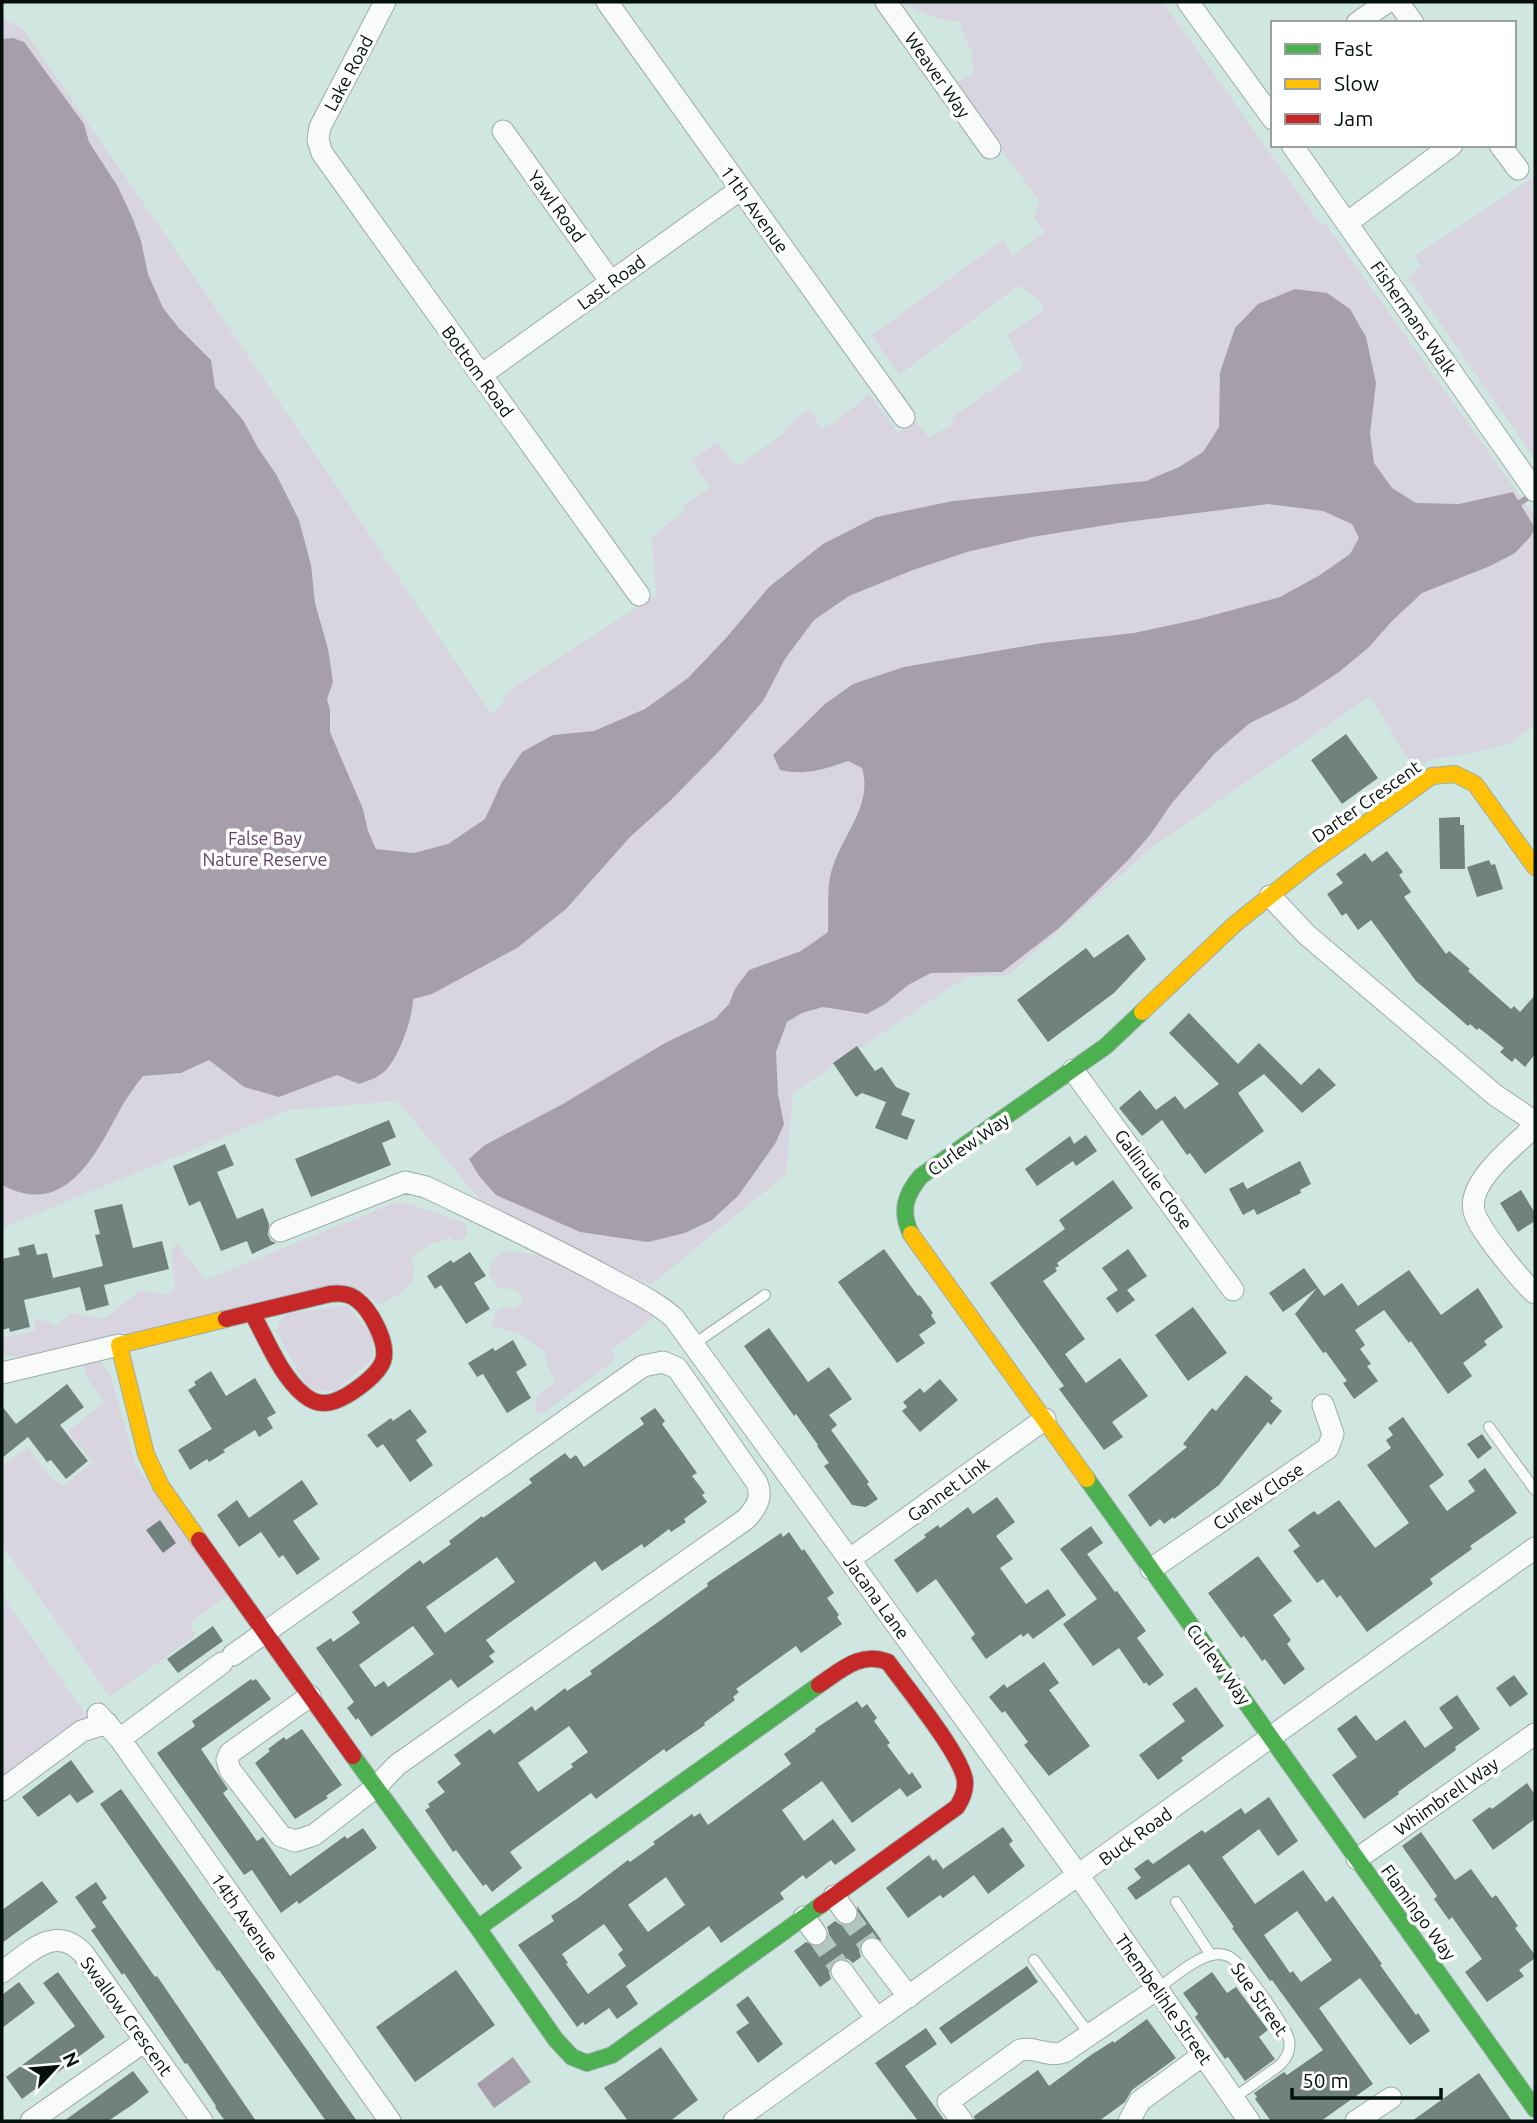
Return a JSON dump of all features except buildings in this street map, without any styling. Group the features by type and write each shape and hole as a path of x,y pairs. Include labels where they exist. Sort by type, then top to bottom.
{"street":[{"name":"Lake Road","path":"320,146 320,127 385,2"},
{"name":"11th Avenue","path":"607,2 904,417"},
{"name":"Weaver Way","path":"886,2 990,148"},
{"path":"1188,2 1271,116"},
{"path":"1360,21 1387,2"},
{"path":"1398,2 1412,21"},
{"name":"Yawl Road","path":"503,131 611,282"},
{"name":"Bottom Road","path":"320,146 322,153 639,595"},
{"name":"Fishermans Walk","path":"1293,147 1535,491"},
{"path":"1347,223 1449,147"},
{"path":"1501,147 1518,170"},
{"name":"Last Road","path":"481,375 741,189"},
{"name":"Darter Crescent","path":"1270,895 1432,776 1447,772 1462,774 1475,784 1535,867"},
{"path":"1270,895 1307,935 1495,1095 1535,1124 1481,1179 1473,1205 1479,1223 1493,1244 1535,1293"},
{"name":"Curlew Way","path":"1270,895 1106,1046 921,1176 906,1196 902,1208 908,1229 915,1240 1272,1737"},
{"name":"Gallinule Close","path":"1073,1070 1233,1290"},
{"name":"Jacana Lane","path":"281,1231 405,1182 426,1188 575,1260 674,1318 1079,1876"},
{"path":"2,1373 330,1294 340,1293 357,1300 366,1309 383,1345 383,1360 372,1376 343,1397 324,1403 312,1400 293,1384 252,1313"},
{"path":"119,1345 146,1454 161,1486 263,1633 478,1928 556,2040 572,2057 587,2063 612,2055 810,1926 957,1807 964,1798 967,1784 957,1758 895,1670 888,1662 872,1656 862,1658 840,1670 478,1928"},
{"path":"2,1790 82,1731 108,1725 228,1659 643,1366 663,1362 682,1374 757,1483 760,1496 754,1511 735,1527 397,1765 376,1787 314,1835 295,1841 281,1836 230,1770 227,1760 230,1753 310,1696"},
{"name":"Curlew Close","path":"1151,1569 1328,1448 1333,1434 1323,1405"},
{"name":"Gannet Link","path":"850,1559 1045,1419"},
{"name":"Buck Road","path":"734,2121 1535,1548"},
{"name":"14th Avenue","path":"108,1725 390,2121"},
{"name":"Whimbrell Way","path":"1357,1859 1535,1734"},
{"name":"Flamingo Way","path":"1272,1737 1535,2109"},
{"name":"Thembelihle Street","path":"1079,1876 1250,2121"},
{"name":"Swallow Crescent","path":"2,1972 45,1942 54,1939 74,1944 202,2121"},
{"path":"872,1949 909,1997"},
{"path":"842,1971 877,2019"},
{"path":"962,2121 948,2102 1020,2050 1026,2048 1055,2055 1063,2052 1157,1989"},
{"path":"31,2121 145,2041"},
{"path":"1130,2120 1140,2101 1203,2055"},
{"path":"1356,2121 1391,2098"}],"lane":[{"path":"694,1344 765,1295"},
{"path":"1489,1427 1535,1490"},
{"path":"1176,1902 1211,1955"},
{"name":"Sue Street","path":"1157,1989 1211,1955 1221,1954 1239,1964 1286,2031 1290,2044 1286,2059 1280,2065 1234,2098"},
{"path":"1034,1960 1090,2035"}],"green space":[{"name":"False Bay Nature Reserve","path":"897,2 1163,2 1320,224 1324,222 1535,517 1535,725 1510,743 1429,760 1415,771 1370,696 1151,848 1009,975 966,977 793,1093 786,1174 651,1285 492,1214 397,1101 289,1110 2,1228 2,18 23,29 491,714 497,710 511,689 656,595 652,538 684,510 686,504 710,488 691,460 718,442 736,467 785,433 784,428 809,409 821,428 834,423 869,394 898,433 916,421 929,438 951,425 954,416 1024,367 1007,335 1044,310 1041,302 1019,285 899,375 872,335 1003,240 1012,256 1045,232 1034,217 1039,200 1002,151 958,82 973,73 972,53 959,22 933,17"},
{"path":"1535,176 1535,459 1408,277 1421,267 1415,256"},
{"path":"407,1203 465,1223 468,1229 466,1237 456,1242 450,1237 434,1242 411,1257 414,1267 412,1281 408,1287 380,1305 358,1288 36,1357 6,1356 2,1353 2,1338 34,1331 34,1320 39,1319 56,1326 71,1313 105,1319 140,1290 169,1295 175,1288 171,1250 177,1243 205,1280 392,1204"},
{"path":"504,1251 557,1257 643,1301 654,1318 611,1350 616,1359 542,1414 537,1413 535,1401 542,1391 556,1383 547,1365 544,1351 518,1333 493,1327 492,1323 497,1310 506,1306 515,1309 522,1303 522,1294 511,1289 498,1288 489,1274 492,1260"},
{"path":"347,1305 373,1338 373,1359 335,1391 308,1390 277,1332 278,1324 287,1314"},
{"path":"92,1359 101,1362 110,1374 136,1466 228,1595 189,1623 196,1635 110,1697 2,1545 2,1466 28,1447 49,1476 62,1486 93,1463 68,1431 103,1403 84,1370 83,1364"},
{"path":"2,1595 88,1718 2,1779"}],"shaded area":[{"name":"False Bay Nature Reserve","path":"13,38 24,42 84,124 89,142 118,187 132,217 141,241 148,274 163,308 211,360 215,387 243,420 276,474 299,520 311,565 315,603 328,649 333,682 327,699 330,732 363,809 376,849 414,853 448,844 485,819 502,782 522,752 553,735 594,731 645,709 688,678 769,587 823,544 876,517 953,501 1146,481 1179,467 1203,452 1219,427 1220,372 1235,328 1258,304 1295,289 1327,293 1350,309 1366,337 1376,383 1370,434 1374,463 1392,488 1416,503 1459,504 1513,492 1535,528 1515,553 1422,593 1368,648 1339,672 1295,701 1250,723 1215,753 1129,859 1059,928 1002,972 931,973 908,985 885,1004 867,1014 823,1007 802,1013 787,1022 776,1052 778,1094 784,1124 775,1144 738,1196 712,1220 685,1233 648,1242 580,1232 496,1195 479,1176 469,1159 485,1145 561,1105 665,1043 715,1019 729,1004 735,989 749,970 801,951 828,932 831,874 861,806 864,794 862,768 848,761 814,771 789,772 780,770 773,755 825,704 853,684 904,667 1043,643 1134,633 1280,597 1320,575 1350,554 1359,538 1352,524 1323,511 1268,504 1119,523 1032,537 967,552 849,596 814,620 785,659 763,701 721,749 630,837 566,909 517,948 432,994 413,999 398,1052 380,1075 359,1084 337,1075 279,1097 244,1087 209,1060 181,1073 143,1076 89,1162 76,1177 61,1188 44,1194 24,1193 2,1185 2,39"},
{"path":"513,2057 531,2082 494,2108 477,2084"}],"waterway":[{"path":"1514,507 1534,493"}],"tunnel":[{"path":"846,1913 872,1949"},
{"path":"816,1934 842,1971"}],"traffic: fast":[{"path":"911,1234 906,1218 906,1204 911,1190 921,1176 1106,1046 1142,1012"},
{"path":"1087,1479 1535,2109"},
{"path":"478,1928 819,1685"},
{"path":"353,1756 556,2040 572,2057 587,2063 612,2055 821,1905"}],"traffic: slow":[{"path":"1142,1012 1235,924 1310,864 1432,776 1455,774 1475,784 1535,867"},
{"path":"911,1234 1087,1479"},
{"path":"199,1540 161,1486 146,1454 119,1345 226,1319"}],"traffic: jam":[{"path":"226,1319 330,1294 347,1295 361,1304 372,1318 381,1336 383,1361 374,1374 358,1388 331,1402 316,1402 304,1395 288,1378 252,1313"},
{"path":"199,1540 353,1756"},
{"path":"819,1685 860,1660 878,1659 888,1662 944,1739 962,1769 965,1781 963,1795 957,1807 821,1905"}]}
